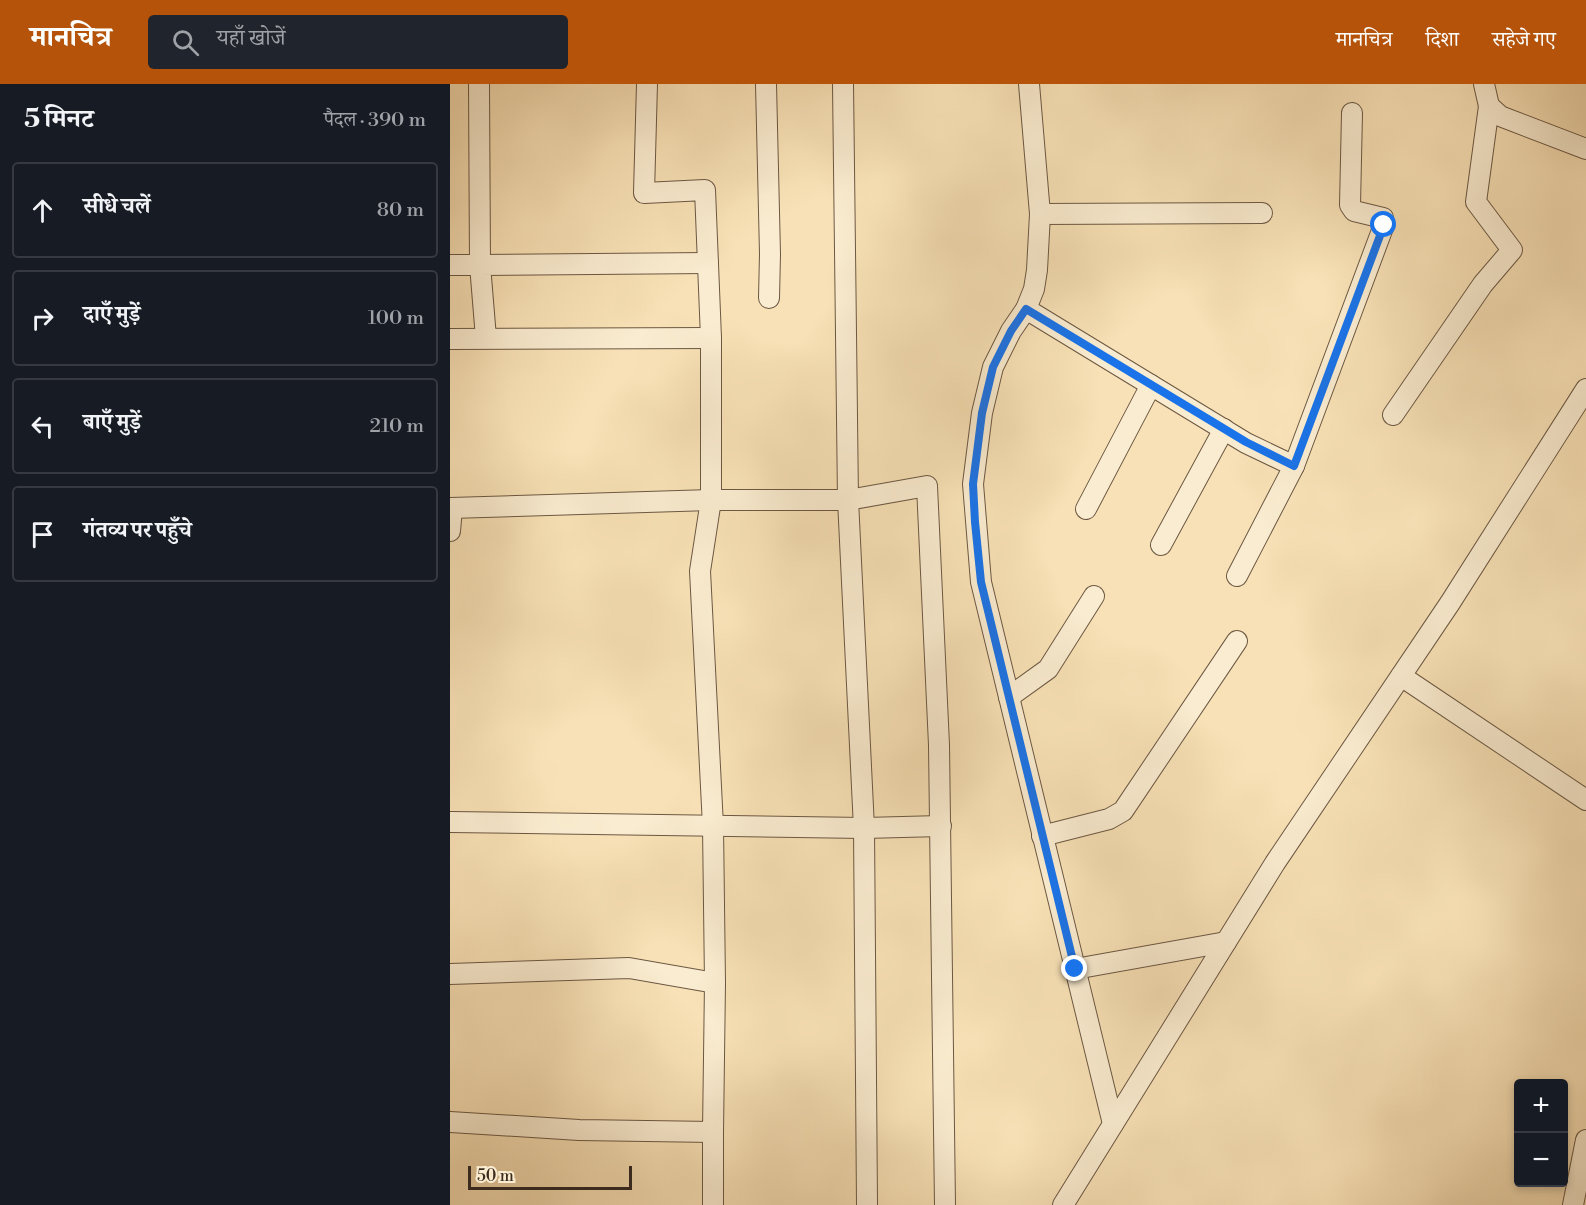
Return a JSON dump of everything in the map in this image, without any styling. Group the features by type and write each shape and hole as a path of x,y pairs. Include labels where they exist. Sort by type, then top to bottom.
{"street":[{"path":"479,84 480,265 486,338"},
{"path":"647,84 644,193 705,190 711,338 711,500 700,571 714,826 713,1205"},
{"path":"766,84 769,298"},
{"path":"843,84 848,500 864,828 867,1205"},
{"path":"1029,84 1040,214 1037,270 1034,289 1026,309 1011,331 993,367 982,413 973,484 981,582 1113,1124"},
{"path":"1393,415 1483,284 1512,250 1476,202 1489,106 1484,84"},
{"path":"1489,106 1500,116 1586,149"},
{"path":"1237,576 1294,466 1384,222 1383,218 1354,211 1350,205 1352,113"},
{"path":"1040,214 1262,213"},
{"path":"450,265 708,263"},
{"path":"1026,309 1224,429 1294,466"},
{"path":"450,339 711,338"},
{"path":"1086,509 1151,385"},
{"path":"1063,1205 1275,862 1401,676 1586,389"},
{"path":"1161,545 1224,429"},
{"path":"450,531 451,508 711,500 848,500 927,486 939,745 945,1205"},
{"path":"1009,697 1048,669 1094,596"},
{"path":"1042,836 1109,819 1123,811 1237,641"},
{"path":"1401,676 1586,800"},
{"path":"450,822 864,828 941,826"},
{"path":"1075,969 1226,942"},
{"path":"450,974 629,968 715,983"},
{"path":"450,1122 579,1130 712,1132"},
{"path":"1573,1205 1586,1140"}],"route":[{"path":"1075,969 981,582 973,484 982,413 993,367 1011,331 1026,309 1246,442 1294,466 1384,225"}]}
